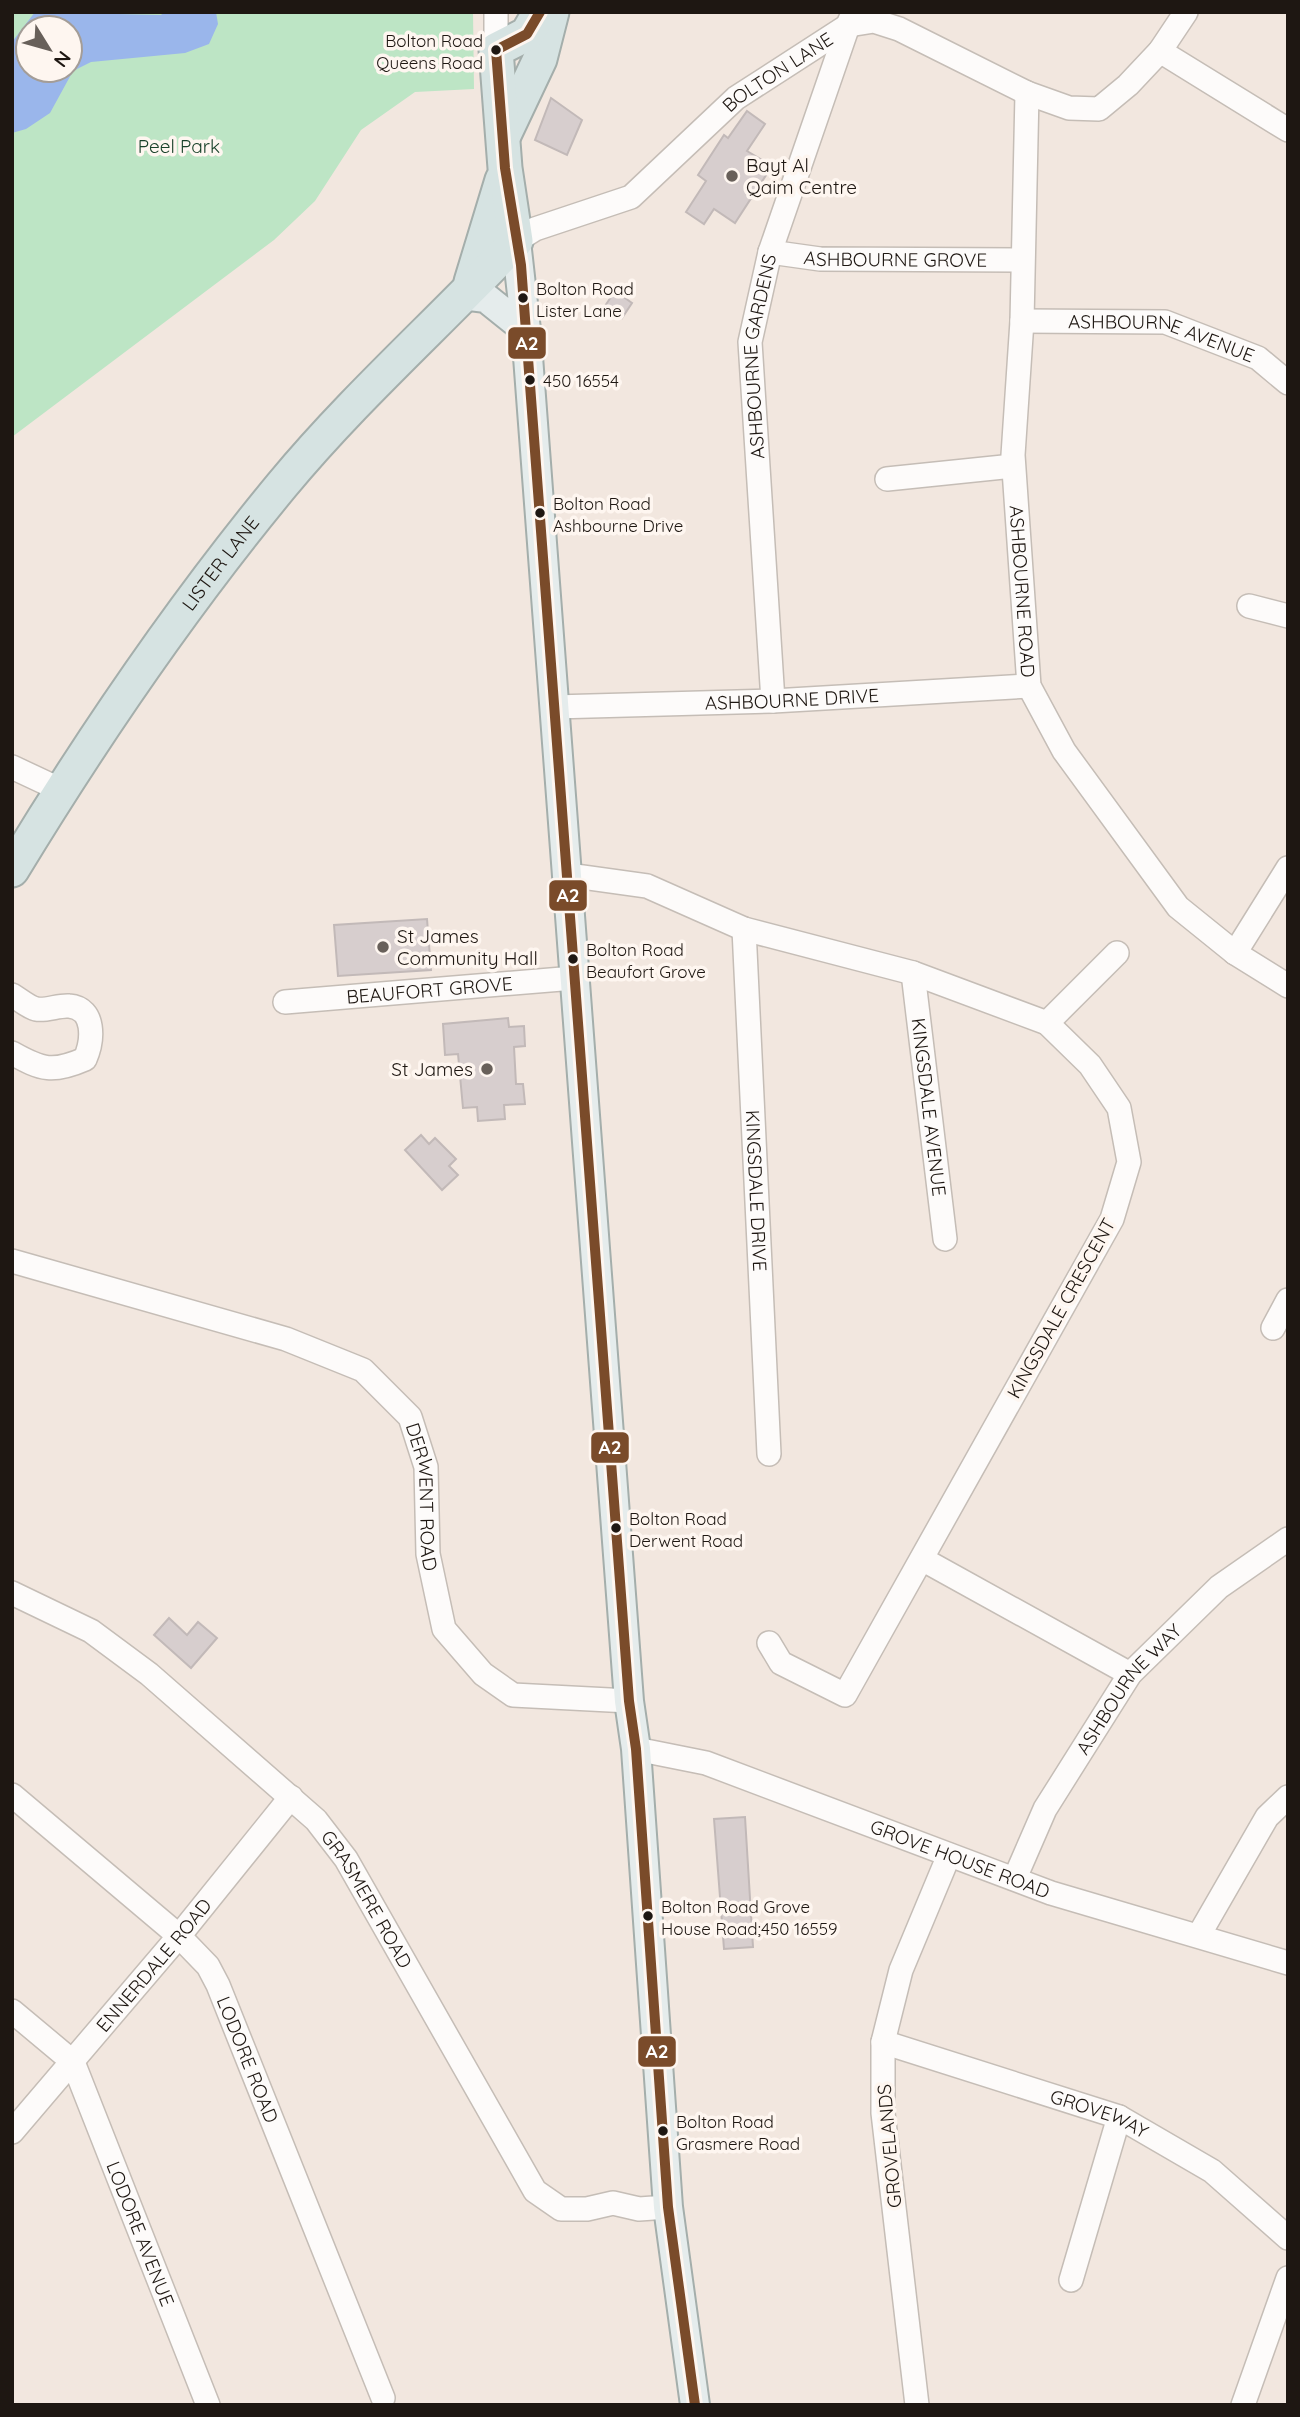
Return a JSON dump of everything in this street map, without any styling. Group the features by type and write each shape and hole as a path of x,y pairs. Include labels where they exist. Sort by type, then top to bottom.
{"highway":[{"path":"516,240 505,169 496,50 527,34 540,12"},
{"path":"504,135 540,59 552,12"},
{"name":"LISTER LANE","path":"466,291 505,169"},
{"name":"LISTER LANE","path":"12,870 61,790 167,630 284,484 516,240"}],"main road":[{"path":"516,240 521,265 629,1701 636,1749 668,2207 695,2405"},
{"path":"466,291 486,298 526,330"}],"street":[{"path":"496,12 496,50"},
{"name":"BOLTON LANE","path":"516,240 535,229 631,197 736,99 851,18 874,21 899,29 1027,93 1069,108 1099,109 1128,85 1160,51 1186,12"},
{"name":"ASHBOURNE GARDENS","path":"773,701 750,342 770,252 851,18"},
{"path":"1160,51 1288,130"},
{"name":"ASHBOURNE ROAD","path":"1027,93 1022,321 1013,466 1029,686 1064,751 1178,907 1235,953 1288,986"},
{"name":"ASHBOURNE GROVE","path":"770,252 820,258 1022,260"},
{"name":"ASHBOURNE AVENUE","path":"1022,321 1165,322 1258,358 1288,383"},
{"path":"887,479 1013,466"},
{"path":"1250,606 1288,616"},
{"name":"ASHBOURNE DRIVE","path":"554,708 773,701 1029,686"},
{"path":"12,767 61,790"},
{"path":"1235,953 1288,868"},
{"name":"KINGSDALE CRESCENT","path":"568,875 647,886 744,929 913,973 1047,1023 1090,1065 1119,1108 1129,1162 1112,1219 845,1695 781,1663 769,1643"},
{"name":"KINGSDALE DRIVE","path":"744,929 769,1454"},
{"path":"1047,1023 1117,953"},
{"name":"KINGSDALE AVENUE","path":"913,973 945,1239"},
{"name":"BEAUFORT GROVE","path":"285,1002 574,978"},
{"path":"12,995 37,1009 71,1006 84,1013 92,1027 91,1045 85,1059 64,1068 40,1068 12,1053"},
{"name":"DERWENT ROAD","path":"12,1261 286,1339 363,1370 410,1417 426,1467 428,1554 444,1629 482,1674 513,1695 629,1701"},
{"path":"1273,1328 1288,1300"},
{"name":"ASHBOURNE WAY","path":"1015,1878 1045,1809 1130,1674 1219,1587 1288,1539"},
{"path":"922,1559 1130,1674"},
{"name":"GRASMERE ROAD","path":"12,1593 33,1601 101,1638 149,1674 316,1820 346,1859 535,2190 561,2209 587,2209 613,2203 639,2210 668,2207"},
{"name":"GROVE HOUSE ROAD","path":"636,1749 706,1763 1051,1893 1288,1963"},
{"name":"LODORE ROAD","path":"12,1795 179,1936 208,1966 218,1984 383,2398"},
{"name":"ENNERDALE ROAD","path":"12,2132 179,1936 291,1797"},
{"path":"1199,1935 1267,1817 1288,1797"},
{"name":"GROVELANDS","path":"917,2405 883,2113 883,2042 901,1970 948,1855"},
{"path":"12,2011 73,2062"},
{"name":"GROVEWAY","path":"883,2042 1119,2117 1212,2171 1288,2238"},
{"name":"LODORE AVENUE","path":"73,2062 208,2405"},
{"path":"1071,2280 1119,2117"},
{"path":"1242,2405 1288,2277"}],"green space":[{"name":"Peel Park","path":"12,12 473,12 474,89 415,92 361,130 315,201 274,240 12,437"}],"water":[{"path":"35,12 161,15 164,12 216,12 218,24 209,44 185,53 91,62 84,66 84,14 33,14"},
{"path":"14,39 14,84 66,84 50,113 26,129 12,133"}],"building":[{"path":"551,98 582,120 567,155 535,140"},
{"name":"Bayt Al Qaim Centre","path":"747,111 765,124 747,151 772,166 735,223 714,209 704,224 686,212 706,181 698,175 724,135 728,138"},
{"path":"615,291 632,303 622,318 605,306"},
{"name":"St James Community Hall","path":"427,919 431,970 338,976 334,925"},
{"name":"St James","path":"508,1018 509,1027 524,1026 525,1046 514,1047 516,1084 523,1084 525,1104 504,1105 505,1119 478,1121 477,1107 463,1108 458,1054 445,1055 443,1024"},
{"path":"421,1135 429,1144 435,1138 456,1159 449,1166 458,1175 442,1190 405,1150"},
{"path":"169,1618 187,1635 198,1622 217,1638 191,1668 154,1635"},
{"path":"745,1817 753,1947 724,1949 714,1819"}],"transit line":[{"name":"A2","path":"540,12 527,34 496,50 505,168 521,265 629,1701 636,1749 668,2207 695,2405"}],"place":[{"name":"Bolton Road Queens Road","path":"496,50"},
{"name":"Bayt Al Qaim Centre","path":"732,176"},
{"name":"Bolton Road Lister Lane","path":"523,298"},
{"name":"450 16554","path":"530,380"},
{"name":"Bolton Road Ashbourne Drive","path":"540,513"},
{"name":"St James Community Hall","path":"383,947"},
{"name":"Bolton Road Beaufort Grove","path":"573,959"},
{"name":"St James","path":"487,1069"},
{"name":"Bolton Road Derwent Road","path":"616,1528"},
{"name":"Bolton Road Grove House Road;450 16559","path":"648,1916"},
{"name":"Bolton Road Grasmere Road","path":"663,2131"}]}
